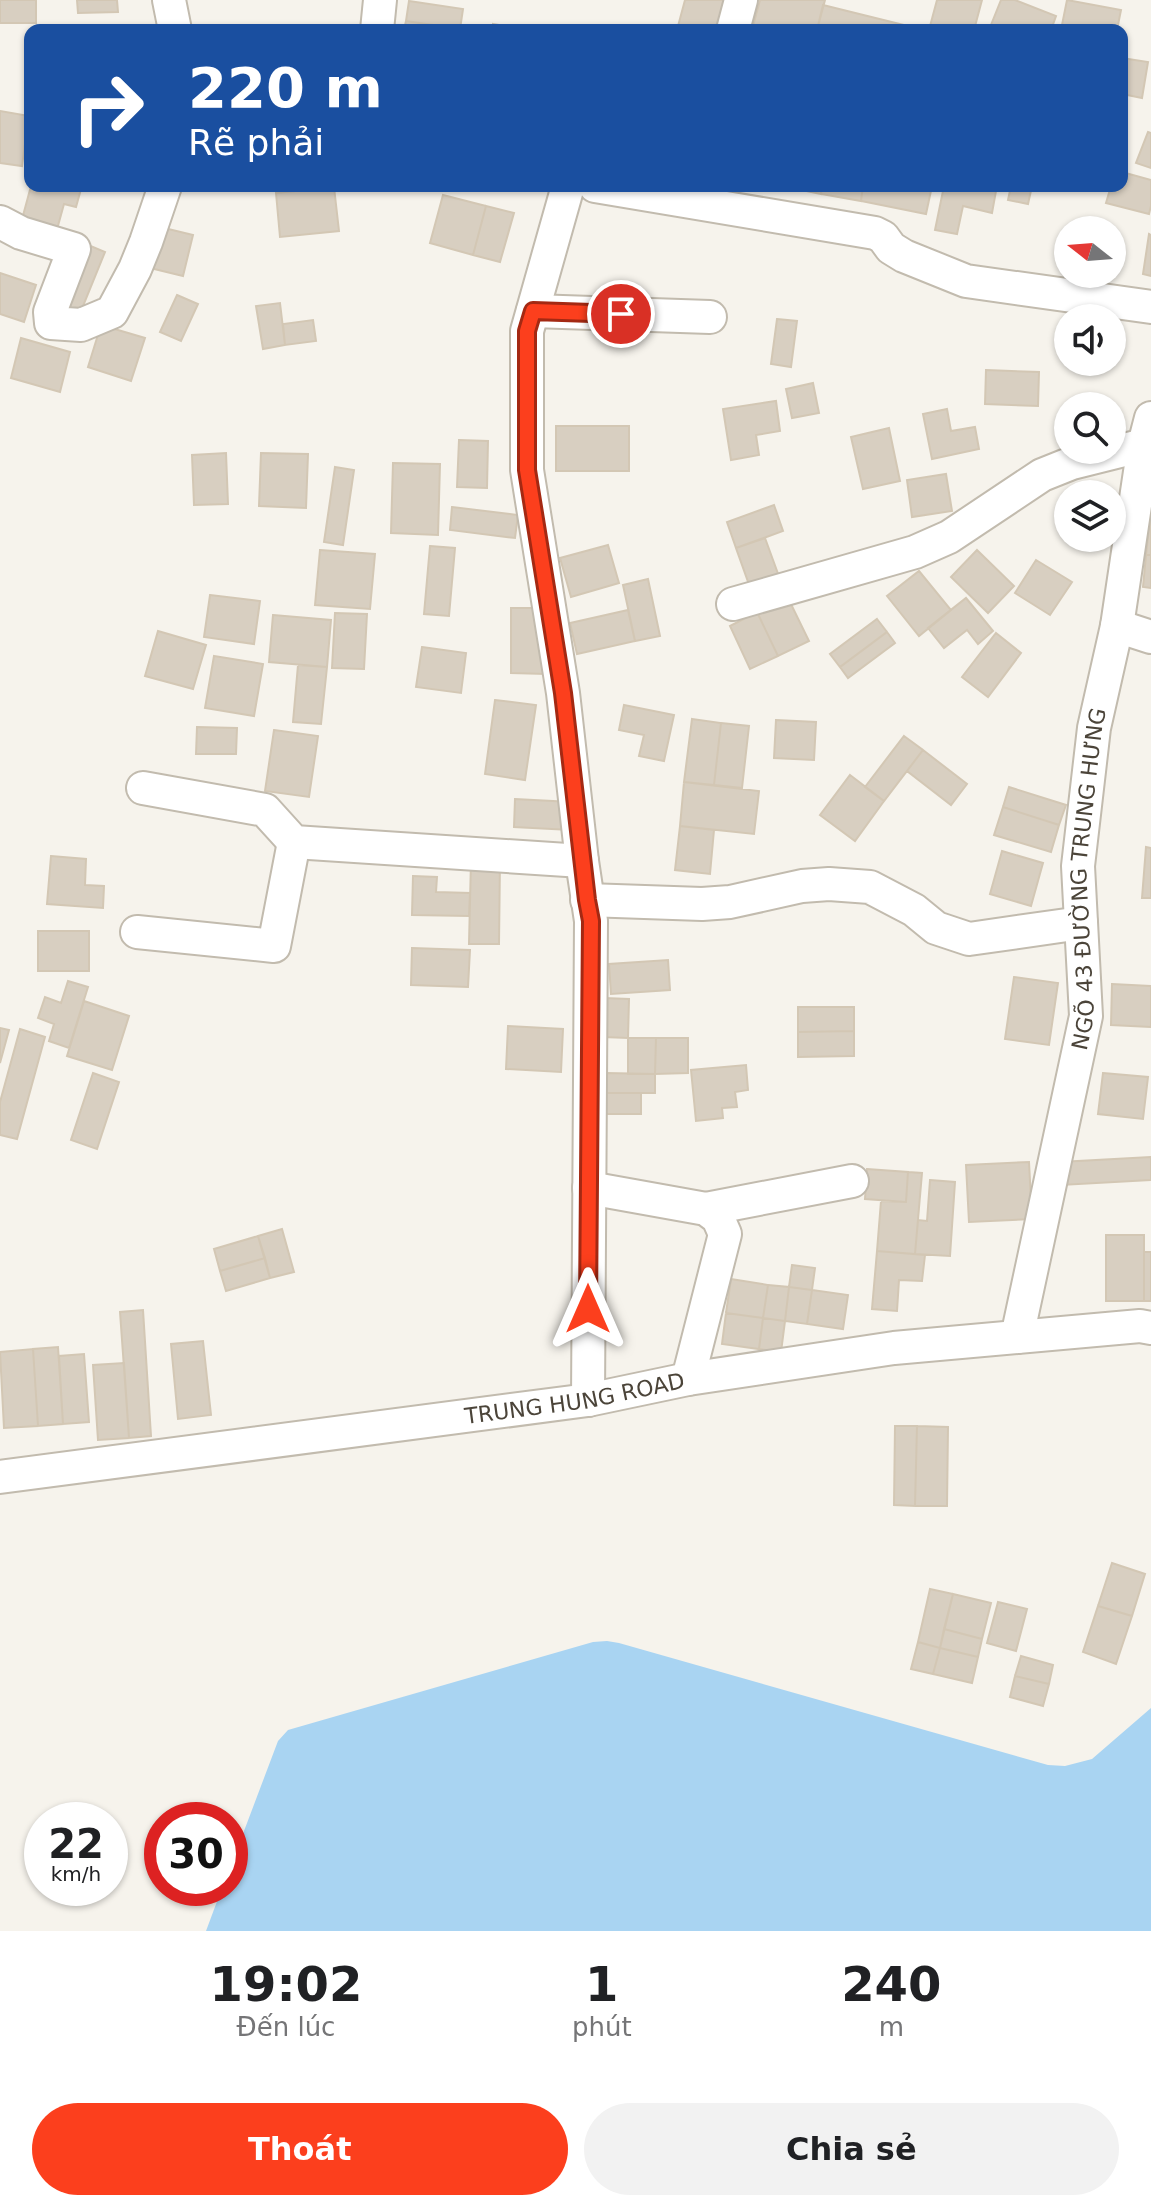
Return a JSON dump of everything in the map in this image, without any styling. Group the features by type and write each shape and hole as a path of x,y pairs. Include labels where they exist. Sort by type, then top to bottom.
{"street":[{"path":"169,0 174,24"},
{"path":"378,24 380,0"},
{"path":"735,24 741,0"},
{"path":"0,222 21,233 74,249 50,312 51,323 81,325 112,312 135,269 163,192"},
{"path":"566,192 527,331 527,470 563,693 591,921 588,1400"},
{"path":"631,192 875,233 904,256 966,281 1151,307"},
{"path":"533,311 710,317"},
{"path":"733,604 915,552 949,537 1042,475 1148,432"},
{"name":"NGÕ 43 ĐƯỜNG TRUNG HƯNG","path":"1017,1337 1086,1016 1078,866 1094,728 1117,626 1148,432"},
{"path":"1117,626 1151,637"},
{"path":"143,788 265,810 294,842 582,861"},
{"path":"137,932 274,946 294,842"},
{"path":"587,900 702,904 829,884 870,887 914,910 936,928 969,939 1081,923"},
{"path":"589,1188 706,1209 852,1181"},
{"path":"688,1379 725,1234 718,1218 706,1209"},
{"name":"TRUNG HUNG ROAD","path":"0,1477 588,1400 688,1379 894,1348 1140,1326 1151,1328"}],"water":[{"path":"593,1642 619,1643 1048,1765 1065,1766 1092,1759 1151,1708 1151,1931 206,1931 215,1906 248,1906 248,1820 278,1741 288,1730"}],"building":[{"path":"0,0 36,0 36,23 0,23"},
{"path":"77,0 117,0 118,12 78,13"},
{"path":"685,0 728,0 722,24 679,24"},
{"path":"760,0 825,0 819,24 754,24"},
{"path":"937,0 982,0 976,24 931,24"},
{"path":"1001,0 1015,0 1056,16 1053,24 991,24"},
{"path":"1067,0 1121,10 1118,24 1062,24"},
{"path":"409,1 463,9 461,24 406,21"},
{"path":"823,5 900,24 818,24"},
{"path":"1128,59 1148,62 1142,98 1128,95"},
{"path":"0,111 24,115 22,166 0,163"},
{"path":"1148,132 1151,133 1151,168 1136,163"},
{"path":"1128,174 1151,180 1149,214 1106,203 1109,192 1128,192"},
{"path":"29,192 80,192 76,207 64,204 56,233 21,223"},
{"path":"335,192 339,231 280,237 276,193"},
{"path":"821,192 862,192 861,201"},
{"path":"862,192 931,192 926,214 861,201"},
{"path":"943,192 996,192 992,213 963,206 957,234 935,230"},
{"path":"1010,192 1031,192 1028,204 1008,200"},
{"path":"443,195 486,206 473,255 430,243"},
{"path":"486,206 514,213 500,262 473,255"},
{"path":"160,227 193,235 183,276 150,268"},
{"path":"1151,235 1151,276 1143,274"},
{"path":"81,242 105,252 79,316 55,306"},
{"path":"0,273 36,285 24,322 0,314"},
{"path":"177,295 198,304 181,341 160,332"},
{"path":"280,303 285,345 263,349 256,306"},
{"path":"777,319 797,321 791,367 771,364"},
{"path":"313,320 316,341 285,345 283,324"},
{"path":"101,325 145,338 131,381 88,367"},
{"path":"21,338 70,352 60,392 11,378"},
{"path":"986,370 1039,372 1038,406 985,404"},
{"path":"813,383 819,413 792,418 786,389"},
{"path":"776,401 780,431 756,435 759,455 731,460 723,409"},
{"path":"947,409 951,431 975,427 979,449 932,459 923,414"},
{"path":"556,426 629,426 629,471 556,471"},
{"path":"889,428 900,481 863,489 851,437"},
{"path":"459,440 488,441 487,488 457,487"},
{"path":"226,453 228,504 194,505 192,455"},
{"path":"261,453 308,454 306,508 259,506"},
{"path":"393,463 440,464 438,535 391,533"},
{"path":"335,467 354,470 343,545 324,542"},
{"path":"946,474 952,511 912,517 907,480"},
{"path":"774,505 783,531 736,548 727,522"},
{"path":"452,507 518,515 515,538 450,530"},
{"path":"1151,511 1151,555 1146,555"},
{"path":"765,538 781,582 752,593 736,548"},
{"path":"608,545 619,583 571,597 560,558"},
{"path":"430,546 455,548 449,616 424,614"},
{"path":"320,550 375,554 370,609 315,605"},
{"path":"977,550 1014,586 988,613 951,577"},
{"path":"1146,555 1151,555 1151,588 1143,587"},
{"path":"1036,560 1072,582 1050,615 1015,593"},
{"path":"919,571 951,610 919,636 887,596"},
{"path":"648,579 660,636 635,641 623,585"},
{"path":"210,595 260,601 254,644 204,637"},
{"path":"788,598 809,641 778,656 757,612"},
{"path":"966,598 993,631 978,644 967,630 944,648 928,628"},
{"path":"511,608 546,608 546,674 511,673"},
{"path":"628,610 635,641 577,654 570,623"},
{"path":"757,612 778,656 750,669 730,626"},
{"path":"335,613 367,614 364,669 332,668"},
{"path":"273,615 331,620 327,667 269,662"},
{"path":"877,619 887,632 840,667 830,654"},
{"path":"158,631 206,645 193,689 145,676"},
{"path":"887,632 895,643 848,678 840,667"},
{"path":"996,633 1021,653 988,697 962,677"},
{"path":"422,647 466,653 461,693 416,687"},
{"path":"214,656 263,664 254,716 205,708"},
{"path":"298,665 327,667 321,724 293,722"},
{"path":"495,700 536,705 525,780 485,774"},
{"path":"624,705 674,715 664,761 639,756 644,735 619,730"},
{"path":"692,719 721,723 714,785 684,782"},
{"path":"776,720 816,722 814,760 774,758"},
{"path":"721,723 749,726 742,788 714,785"},
{"path":"197,727 237,728 236,754 196,754"},
{"path":"274,730 318,736 309,797 265,791"},
{"path":"904,736 923,750 884,801 865,787"},
{"path":"923,750 967,784 951,805 907,771"},
{"path":"850,775 884,801 855,841 820,815"},
{"path":"684,782 759,791 754,834 680,826"},
{"path":"1009,787 1066,805 1059,825 1003,807"},
{"path":"515,799 571,802 570,830 514,827"},
{"path":"1003,807 1059,825 1051,852 994,835"},
{"path":"680,826 714,830 710,874 675,870"},
{"path":"1146,847 1151,848 1151,898 1142,898"},
{"path":"1002,851 1043,863 1031,906 990,894"},
{"path":"51,856 86,859 85,885 104,886 103,908 47,904"},
{"path":"471,860 500,860 499,944 469,944"},
{"path":"413,876 437,877 436,892 470,893 469,916 412,915"},
{"path":"38,931 89,931 89,971 38,971"},
{"path":"412,948 470,950 468,987 411,985"},
{"path":"668,960 670,990 611,994 609,964"},
{"path":"1014,977 1058,983 1049,1045 1005,1039"},
{"path":"68,981 88,987 69,1048 49,1041 54,1024 38,1018 45,997 61,1003"},
{"path":"1112,984 1151,986 1151,1027 1111,1025"},
{"path":"604,998 629,999 628,1038 603,1037"},
{"path":"84,1001 129,1016 112,1070 67,1056"},
{"path":"798,1007 854,1007 854,1031 798,1032"},
{"path":"508,1026 563,1029 561,1072 506,1069"},
{"path":"0,1028 9,1030 0,1063"},
{"path":"20,1029 45,1037 17,1139 0,1135 0,1102"},
{"path":"854,1031 854,1056 798,1057 798,1032"},
{"path":"628,1038 656,1038 655,1074 628,1074"},
{"path":"656,1038 688,1038 688,1073 655,1074"},
{"path":"746,1065 748,1090 735,1092 737,1107 722,1108 723,1118 696,1121 691,1070"},
{"path":"93,1073 119,1082 97,1149 71,1140"},
{"path":"606,1073 655,1074 655,1093 606,1093"},
{"path":"1103,1073 1148,1077 1143,1119 1098,1114"},
{"path":"606,1093 641,1093 641,1114 606,1114"},
{"path":"1151,1157 1151,1180 1061,1185 1060,1162"},
{"path":"1029,1162 1032,1219 969,1222 966,1165"},
{"path":"867,1169 908,1172 906,1202 865,1199"},
{"path":"908,1172 922,1173 915,1254 877,1251 881,1201 906,1202"},
{"path":"930,1180 955,1182 950,1256 915,1254 918,1220 927,1221"},
{"path":"282,1229 294,1272 270,1278 258,1236"},
{"path":"1106,1235 1144,1235 1144,1301 1106,1301"},
{"path":"258,1236 265,1258 220,1271 214,1249"},
{"path":"877,1251 925,1255 922,1281 899,1280 897,1311 872,1309"},
{"path":"1144,1252 1151,1252 1151,1301 1144,1301"},
{"path":"265,1258 270,1278 226,1291 220,1271"},
{"path":"792,1265 815,1268 812,1290 789,1287"},
{"path":"731,1279 768,1285 763,1318 726,1313"},
{"path":"768,1285 789,1287 785,1321 763,1318"},
{"path":"789,1287 812,1290 807,1324 785,1321"},
{"path":"812,1290 848,1295 843,1329 807,1324"},
{"path":"143,1310 151,1436 129,1438 120,1312"},
{"path":"726,1313 763,1318 759,1349 722,1344"},
{"path":"763,1318 785,1321 781,1352 759,1349"},
{"path":"203,1341 211,1415 178,1419 171,1344"},
{"path":"58,1347 63,1424 38,1426 33,1349"},
{"path":"33,1349 38,1426 4,1428 0,1352"},
{"path":"84,1354 89,1422 63,1424 59,1356"},
{"path":"124,1363 129,1438 98,1440 93,1365"},
{"path":"895,1426 917,1426 915,1506 894,1505"},
{"path":"917,1426 948,1427 947,1506 915,1506"},
{"path":"1112,1563 1145,1574 1132,1616 1098,1606"},
{"path":"930,1589 953,1594 940,1648 918,1642"},
{"path":"953,1594 991,1603 982,1639 944,1629"},
{"path":"998,1602 1027,1609 1016,1651 987,1643"},
{"path":"1098,1606 1132,1616 1116,1664 1083,1652"},
{"path":"944,1629 982,1639 978,1657 940,1648"},
{"path":"918,1642 940,1648 933,1674 911,1669"},
{"path":"940,1648 978,1657 972,1683 933,1674"},
{"path":"1021,1656 1053,1665 1049,1684 1015,1676"},
{"path":"1015,1676 1049,1684 1043,1706 1010,1697"}],"route":[{"path":"588,1309 591,921 563,693 527,470 527,331 533,311 621,314"}]}
